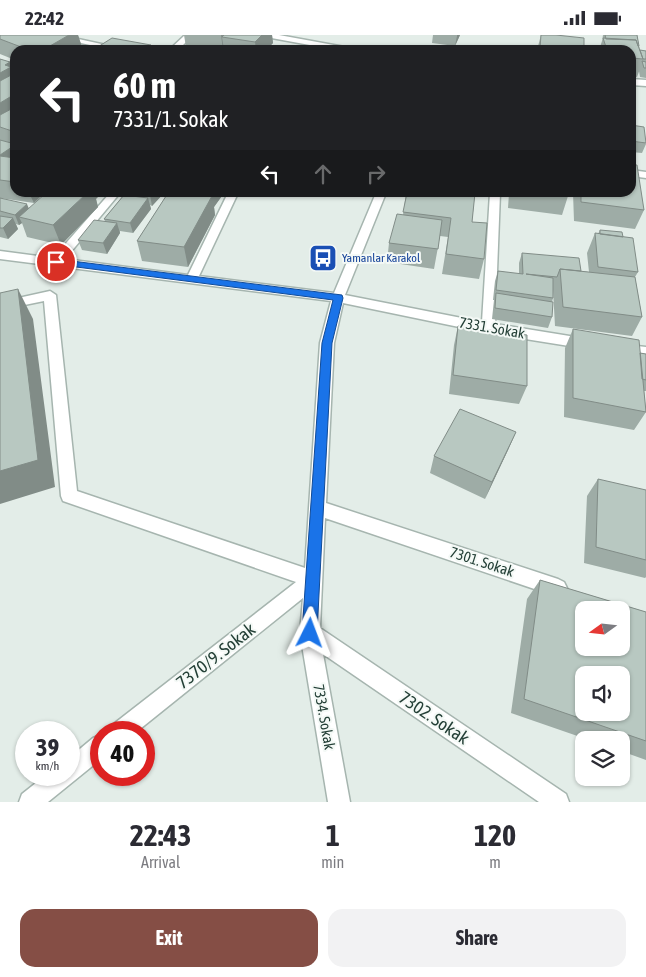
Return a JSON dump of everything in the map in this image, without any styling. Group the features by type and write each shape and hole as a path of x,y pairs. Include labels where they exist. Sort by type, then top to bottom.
{"street":[{"path":"48,35 100,45"},
{"path":"178,45 189,35"},
{"path":"266,35 276,41 309,45"},
{"path":"56,262 112,197"},
{"path":"192,279 231,197"},
{"name":"7334. Sokak","path":"339,802 310,633 327,343 338,298 379,197"},
{"path":"488,328 495,197"},
{"name":"7331. Sokak","path":"0,255 338,298 488,328 646,352"},
{"path":"0,306 50,295 69,496 313,579"},
{"name":"7301. Sokak","path":"318,508 571,592"},
{"name":"7370/9. Sokak","path":"133,721 313,579"},
{"name":"7302. Sokak","path":"310,633 558,802"},
{"path":"80,762 90,755"},
{"path":"30,802 50,786"}],"building":[{"path":"0,35 69,35 52,45 16,45 0,39"},
{"path":"224,35 262,35 255,42 222,37"},
{"path":"541,35 584,38 584,45 540,45"},
{"path":"605,35 637,35 639,46 636,40 606,39"},
{"path":"112,38 151,45 101,45"},
{"path":"603,38 636,40 643,59 636,58 636,45 605,45"},
{"path":"640,50 646,51 646,59 643,59"},
{"path":"0,59 10,62 5,65 10,68 0,73"},
{"path":"642,61 646,62 646,68 644,68"},
{"path":"10,76 10,97 0,103 0,81"},
{"path":"10,110 10,130 0,127 0,115"},
{"path":"636,126 644,127 646,143 636,142"},
{"path":"0,140 10,143 10,148 0,155"},
{"path":"0,156 10,157 10,181 0,180"},
{"path":"637,165 644,210 581,202 581,197 636,197"},
{"path":"42,197 83,197 53,225 19,217"},
{"path":"122,197 148,198 130,223 104,219"},
{"path":"165,197 211,197 184,247 137,241"},
{"path":"406,197 475,197 472,222 487,223 484,259 446,254 451,218 403,212"},
{"path":"0,198 27,204 15,215 0,211"},
{"path":"397,214 442,220 438,249 389,243"},
{"path":"0,216 13,218 3,228 0,228"},
{"path":"94,220 117,223 103,243 78,240"},
{"path":"600,230 622,232 623,237 600,234"},
{"path":"595,233 633,238 638,272 598,267"},
{"path":"522,253 579,258 581,271 560,269 557,277 526,274 553,278 553,298 496,290 498,271 523,274"},
{"path":"560,269 635,277 642,317 563,307"},
{"path":"18,289 38,460 0,471 0,293"},
{"path":"496,293 553,302 552,317 495,308"},
{"path":"458,326 527,335 527,386 453,375"},
{"path":"573,329 639,340 646,412 573,398"},
{"path":"640,353 646,354 646,380 642,379"},
{"path":"460,409 516,432 492,482 434,456"},
{"path":"598,479 646,490 646,560 596,547"},
{"path":"540,580 610,601 575,601 575,656 630,656 630,607 646,612 646,741 630,735 630,731 617,731 588,721 630,721 630,666 575,666 575,717 524,699"}],"place":[{"name":"Yamanlar Karakol","path":"323,258"}],"route":[{"path":"56,262 338,298 327,343 310,633"}]}
